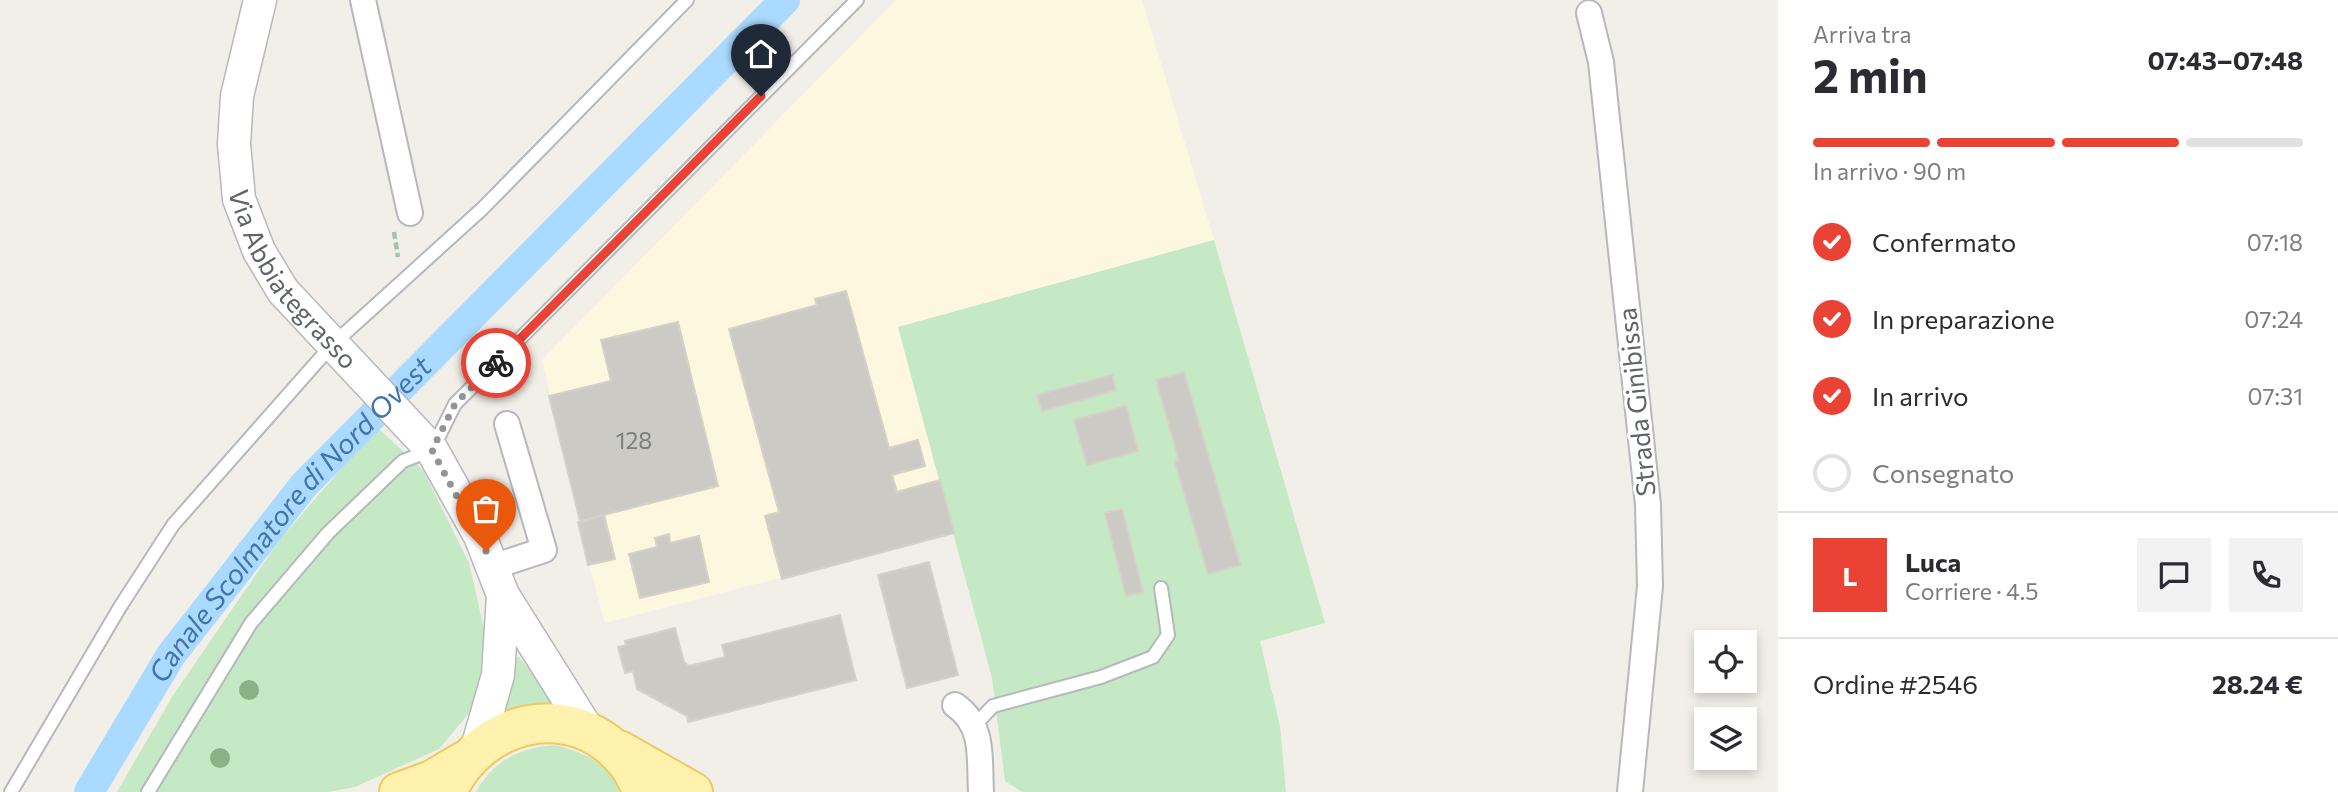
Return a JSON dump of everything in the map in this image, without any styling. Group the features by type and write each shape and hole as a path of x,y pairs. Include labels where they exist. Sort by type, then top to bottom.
{"main road":[{"path":"399,792 463,767 500,733 535,723 565,725 598,738 693,792"},
{"path":"598,738 628,764 643,792"}],"street":[{"name":"Via Abbiategrasso","path":"260,0 237,96 234,144 239,199 258,251 283,291 432,450 480,536 497,581 598,738"},
{"path":"363,0 409,209"},
{"name":"Strada Ginibissa","path":"1588,13 1601,62 1648,505 1650,586 1630,792"},
{"path":"497,581 544,550 506,424"},
{"name":"Via Abbiategrasso","path":"463,767 498,675 497,581"},
{"path":"955,705 971,716 974,726 981,792"}],"lane":[{"path":"10,792 120,607 173,526 332,345 482,209 687,0"},
{"path":"148,792 251,623 346,515 403,461 432,450 455,404 857,0"},
{"path":"974,726 993,706 1101,677 1153,657 1168,635 1161,588"}],"path":[{"path":"407,278 393,237 398,219 409,209"}],"shaded area":[{"path":"896,0 1142,0 1214,240 898,327 954,533 605,623 578,522 580,520 542,360"}],"green space":[{"path":"1214,240 1325,623 1260,641 1280,726 1286,792 1022,792 1005,781 992,678 898,327"},
{"path":"377,427 423,470 469,563 487,642 475,706 439,749 355,787 328,792 117,792 172,697 279,541"},
{"path":"519,657 551,698 549,705 509,713 506,709 512,658"},
{"path":"555,745 594,760 610,773 621,792 476,792 491,772 509,758 530,749"}],"building":[{"path":"846,291 889,448 918,440 925,466 892,475 897,492 940,480 954,533 782,579 765,516 779,512 729,329 817,305 815,299"},
{"path":"678,322 718,486 580,521 549,396 611,381 601,340"},
{"path":"1184,372 1240,565 1208,574 1175,462 1179,460 1156,380"},
{"path":"1112,375 1116,390 1042,411 1037,395"},
{"path":"1126,406 1138,451 1087,465 1074,420"},
{"path":"1122,509 1143,592 1126,596 1105,513"},
{"path":"604,515 615,559 588,565 578,522"},
{"path":"669,534 670,543 699,536 709,582 640,598 629,554 657,547 655,538"},
{"path":"929,562 958,675 907,688 878,575"},
{"path":"840,615 856,680 688,722 687,716 637,689 633,671 625,673 618,647 626,645 625,641 675,628 684,662 689,666 725,657 722,645"}],"waterway":[{"name":"Canale Scolmatore di Nord Ovest","path":"89,792 171,655 304,485 785,0"}],"way so far":[{"path":"486,551 432,450 445,419 455,404 496,363"}],"route":[{"path":"496,363 761,96"}]}
